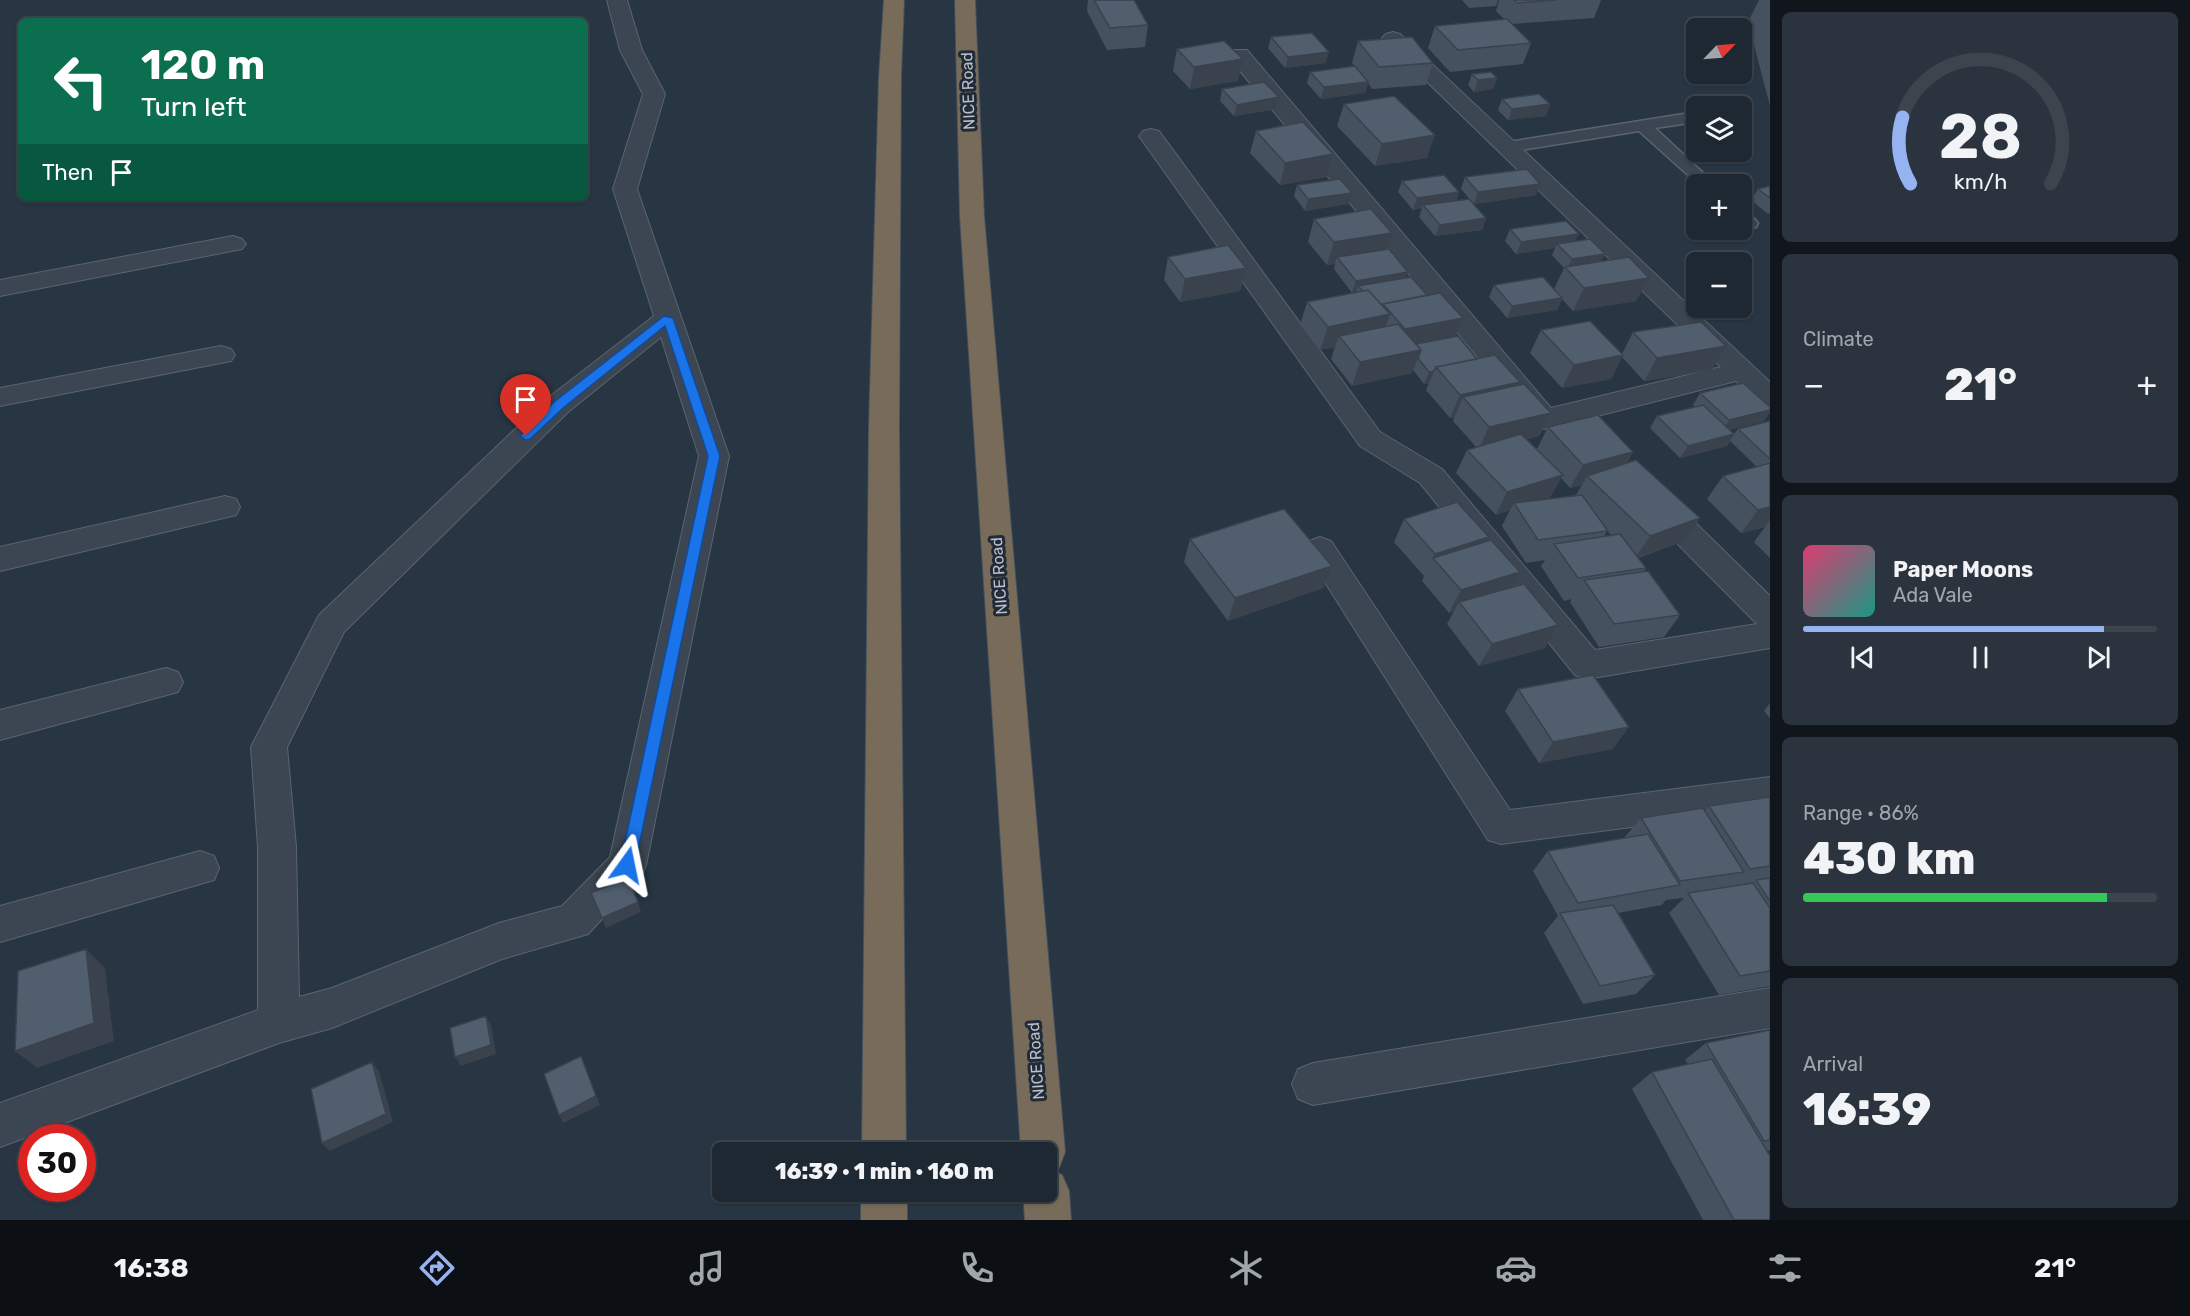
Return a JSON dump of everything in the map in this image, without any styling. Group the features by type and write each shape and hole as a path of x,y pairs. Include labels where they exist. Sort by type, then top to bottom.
{"highway":[{"path":"884,1142 884,426 890,77 894,0"},
{"name":"NICE Road","path":"965,0 972,216 1042,1142"},
{"path":"884,1202 884,1220"},
{"path":"1047,1202 1048,1220"}],"street":[{"path":"0,1125 279,1023 332,1008 499,941 574,921 627,865 714,456 625,189 654,94 631,50 617,0"},
{"path":"1393,38 1770,398"},
{"path":"1239,55 1545,419 1740,371"},
{"path":"1151,136 1370,439 1431,476 1587,665 1770,635"},
{"path":"0,288 233,244"},
{"path":"279,1023 277,847 269,747 332,624 558,405 668,318"},
{"path":"0,396 221,355"},
{"path":"1567,415 1593,440"},
{"path":"1635,482 1770,616"},
{"path":"0,559 225,507"},
{"path":"1320,549 1501,828 1770,793"},
{"path":"0,725 166,682"},
{"path":"0,924 200,868"},
{"path":"1312,1084 1770,1008"}],"lane":[{"path":"1509,147 1686,119"},
{"path":"1643,126 1696,174"}],"building":[{"path":"1094,0 1134,0 1148,25 1110,28"},
{"path":"1514,0 1556,0 1517,3"},
{"path":"1507,19 1531,43 1458,50 1435,26"},
{"path":"1312,33 1329,52 1288,57 1271,37"},
{"path":"1412,37 1433,63 1379,67 1358,41"},
{"path":"1224,41 1243,59 1194,67 1177,49"},
{"path":"1355,66 1368,82 1324,87 1310,72"},
{"path":"1491,72 1497,78 1478,80 1472,74"},
{"path":"1264,82 1279,97 1237,105 1222,89"},
{"path":"1539,94 1550,104 1512,109 1502,99"},
{"path":"1394,96 1435,135 1382,144 1344,104"},
{"path":"1303,122 1333,154 1285,163 1256,131"},
{"path":"1527,169 1540,184 1478,192 1465,177"},
{"path":"1444,175 1459,192 1417,198 1402,181"},
{"path":"1340,179 1352,193 1308,199 1297,185"},
{"path":"1770,186 1770,198 1758,189"},
{"path":"1469,199 1486,218 1440,225 1423,205"},
{"path":"1371,209 1392,233 1334,242 1314,219"},
{"path":"1566,221 1579,234 1521,242 1510,229"},
{"path":"1590,239 1605,254 1572,259 1557,244"},
{"path":"1228,245 1246,268 1185,279 1168,257"},
{"path":"1389,249 1408,272 1356,281 1337,257"},
{"path":"1629,257 1649,278 1584,288 1565,267"},
{"path":"1411,277 1427,295 1382,305 1368,290 1363,291 1358,286"},
{"path":"1543,277 1562,298 1512,306 1494,285"},
{"path":"1368,290 1390,314 1328,327 1307,302"},
{"path":"1440,293 1463,318 1405,329 1383,304"},
{"path":"1590,321 1623,355 1574,365 1541,330"},
{"path":"1701,322 1726,346 1657,358 1633,332"},
{"path":"1398,324 1421,350 1360,362 1339,336"},
{"path":"1458,336 1477,359 1436,367 1434,371 1429,372 1418,358 1421,350 1416,344"},
{"path":"1495,355 1520,382 1460,395 1436,367"},
{"path":"1743,383 1770,407 1770,410 1729,420 1700,393"},
{"path":"1524,384 1551,413 1489,427 1463,397"},
{"path":"1703,405 1734,434 1688,446 1657,416"},
{"path":"1598,415 1633,452 1583,465 1548,427"},
{"path":"1770,421 1770,459 1738,429"},
{"path":"1521,434 1563,475 1507,492 1467,450"},
{"path":"1636,460 1700,518 1650,536 1587,476"},
{"path":"1770,463 1770,507 1758,510 1723,476"},
{"path":"1582,495 1608,531 1538,540 1514,503"},
{"path":"1457,502 1489,537 1435,554 1404,519"},
{"path":"1284,509 1332,566 1235,598 1190,539"},
{"path":"1620,534 1646,568 1578,578 1554,544"},
{"path":"1491,540 1520,572 1461,590 1433,558"},
{"path":"1648,571 1680,615 1614,624 1584,580"},
{"path":"1524,584 1558,625 1492,644 1459,602"},
{"path":"1593,675 1629,727 1553,742 1518,689"},
{"path":"1770,797 1770,866 1750,869 1709,806"},
{"path":"1703,808 1744,872 1680,881 1641,818"},
{"path":"1648,834 1680,885 1578,903 1548,851"},
{"path":"628,877 638,902 602,918 591,893"},
{"path":"1770,878 1770,901 1756,880"},
{"path":"1753,883 1770,908 1770,971 1740,976 1688,893"},
{"path":"1613,905 1655,975 1600,986 1560,913"},
{"path":"86,949 94,1023 15,1051 18,971"},
{"path":"486,1016 491,1045 455,1057 450,1028"},
{"path":"1770,1030 1770,1140 1764,1141 1706,1043"},
{"path":"581,1056 596,1096 559,1115 544,1074"},
{"path":"1712,1059 1770,1156 1770,1220 1734,1220 1652,1072"},
{"path":"372,1062 386,1114 322,1143 311,1089"}],"route":[{"path":"526,436 558,405 668,318 714,456 627,865"}]}
